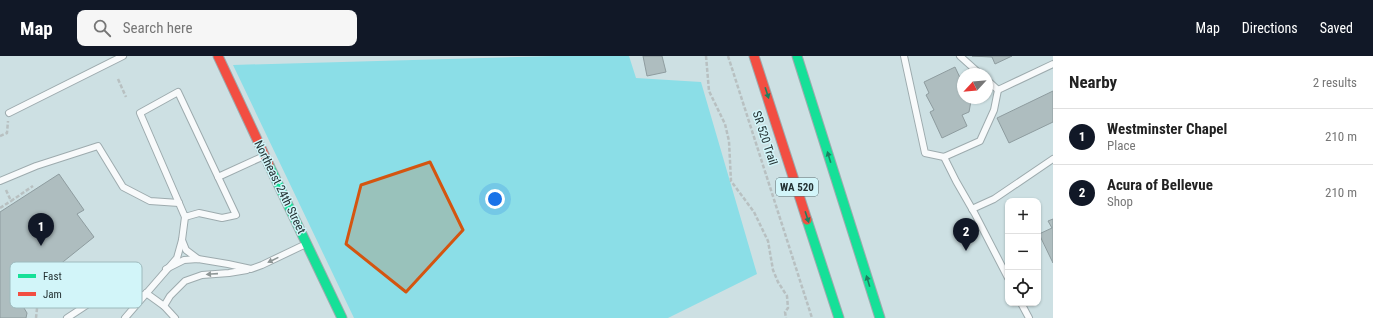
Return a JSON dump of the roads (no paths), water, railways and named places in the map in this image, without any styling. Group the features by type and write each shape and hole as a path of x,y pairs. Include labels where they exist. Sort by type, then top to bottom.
{"main road":[{"name":"Northeast 24th Street","path":"218,56 308,243 342,318"},
{"name":"WA 520","path":"754,56 839,318"},
{"name":"WA 520","path":"797,56 880,318"}],"lane":[{"path":"9,113 116,58 123,56"},
{"path":"904,56 925,153 944,157 980,142 994,110 998,90"},
{"path":"960,56 973,68"},
{"path":"998,90 1053,64"},
{"path":"993,85 998,90"},
{"path":"142,297 177,258 182,240 185,216 140,113 178,92 236,216 222,218 199,213 185,216"},
{"path":"0,181 36,166 98,146 123,187 150,201 179,203"},
{"path":"218,177 265,155"},
{"path":"944,157 1005,272"},
{"path":"972,209 994,199 1053,158"},
{"path":"182,240 186,250 198,259"},
{"path":"164,306 170,296 186,281 202,275 229,273 251,269 308,243"},
{"path":"166,269 184,260 198,259 251,269"},
{"path":"144,295 164,306 175,318"},
{"path":"1023,306 1029,318"},
{"path":"67,318 82,308"},
{"path":"125,318 133,308"}],"place":[{"name":"Westminster Chapel","path":"41,246"},
{"name":"Acura of Bellevue","path":"966,251"}]}
